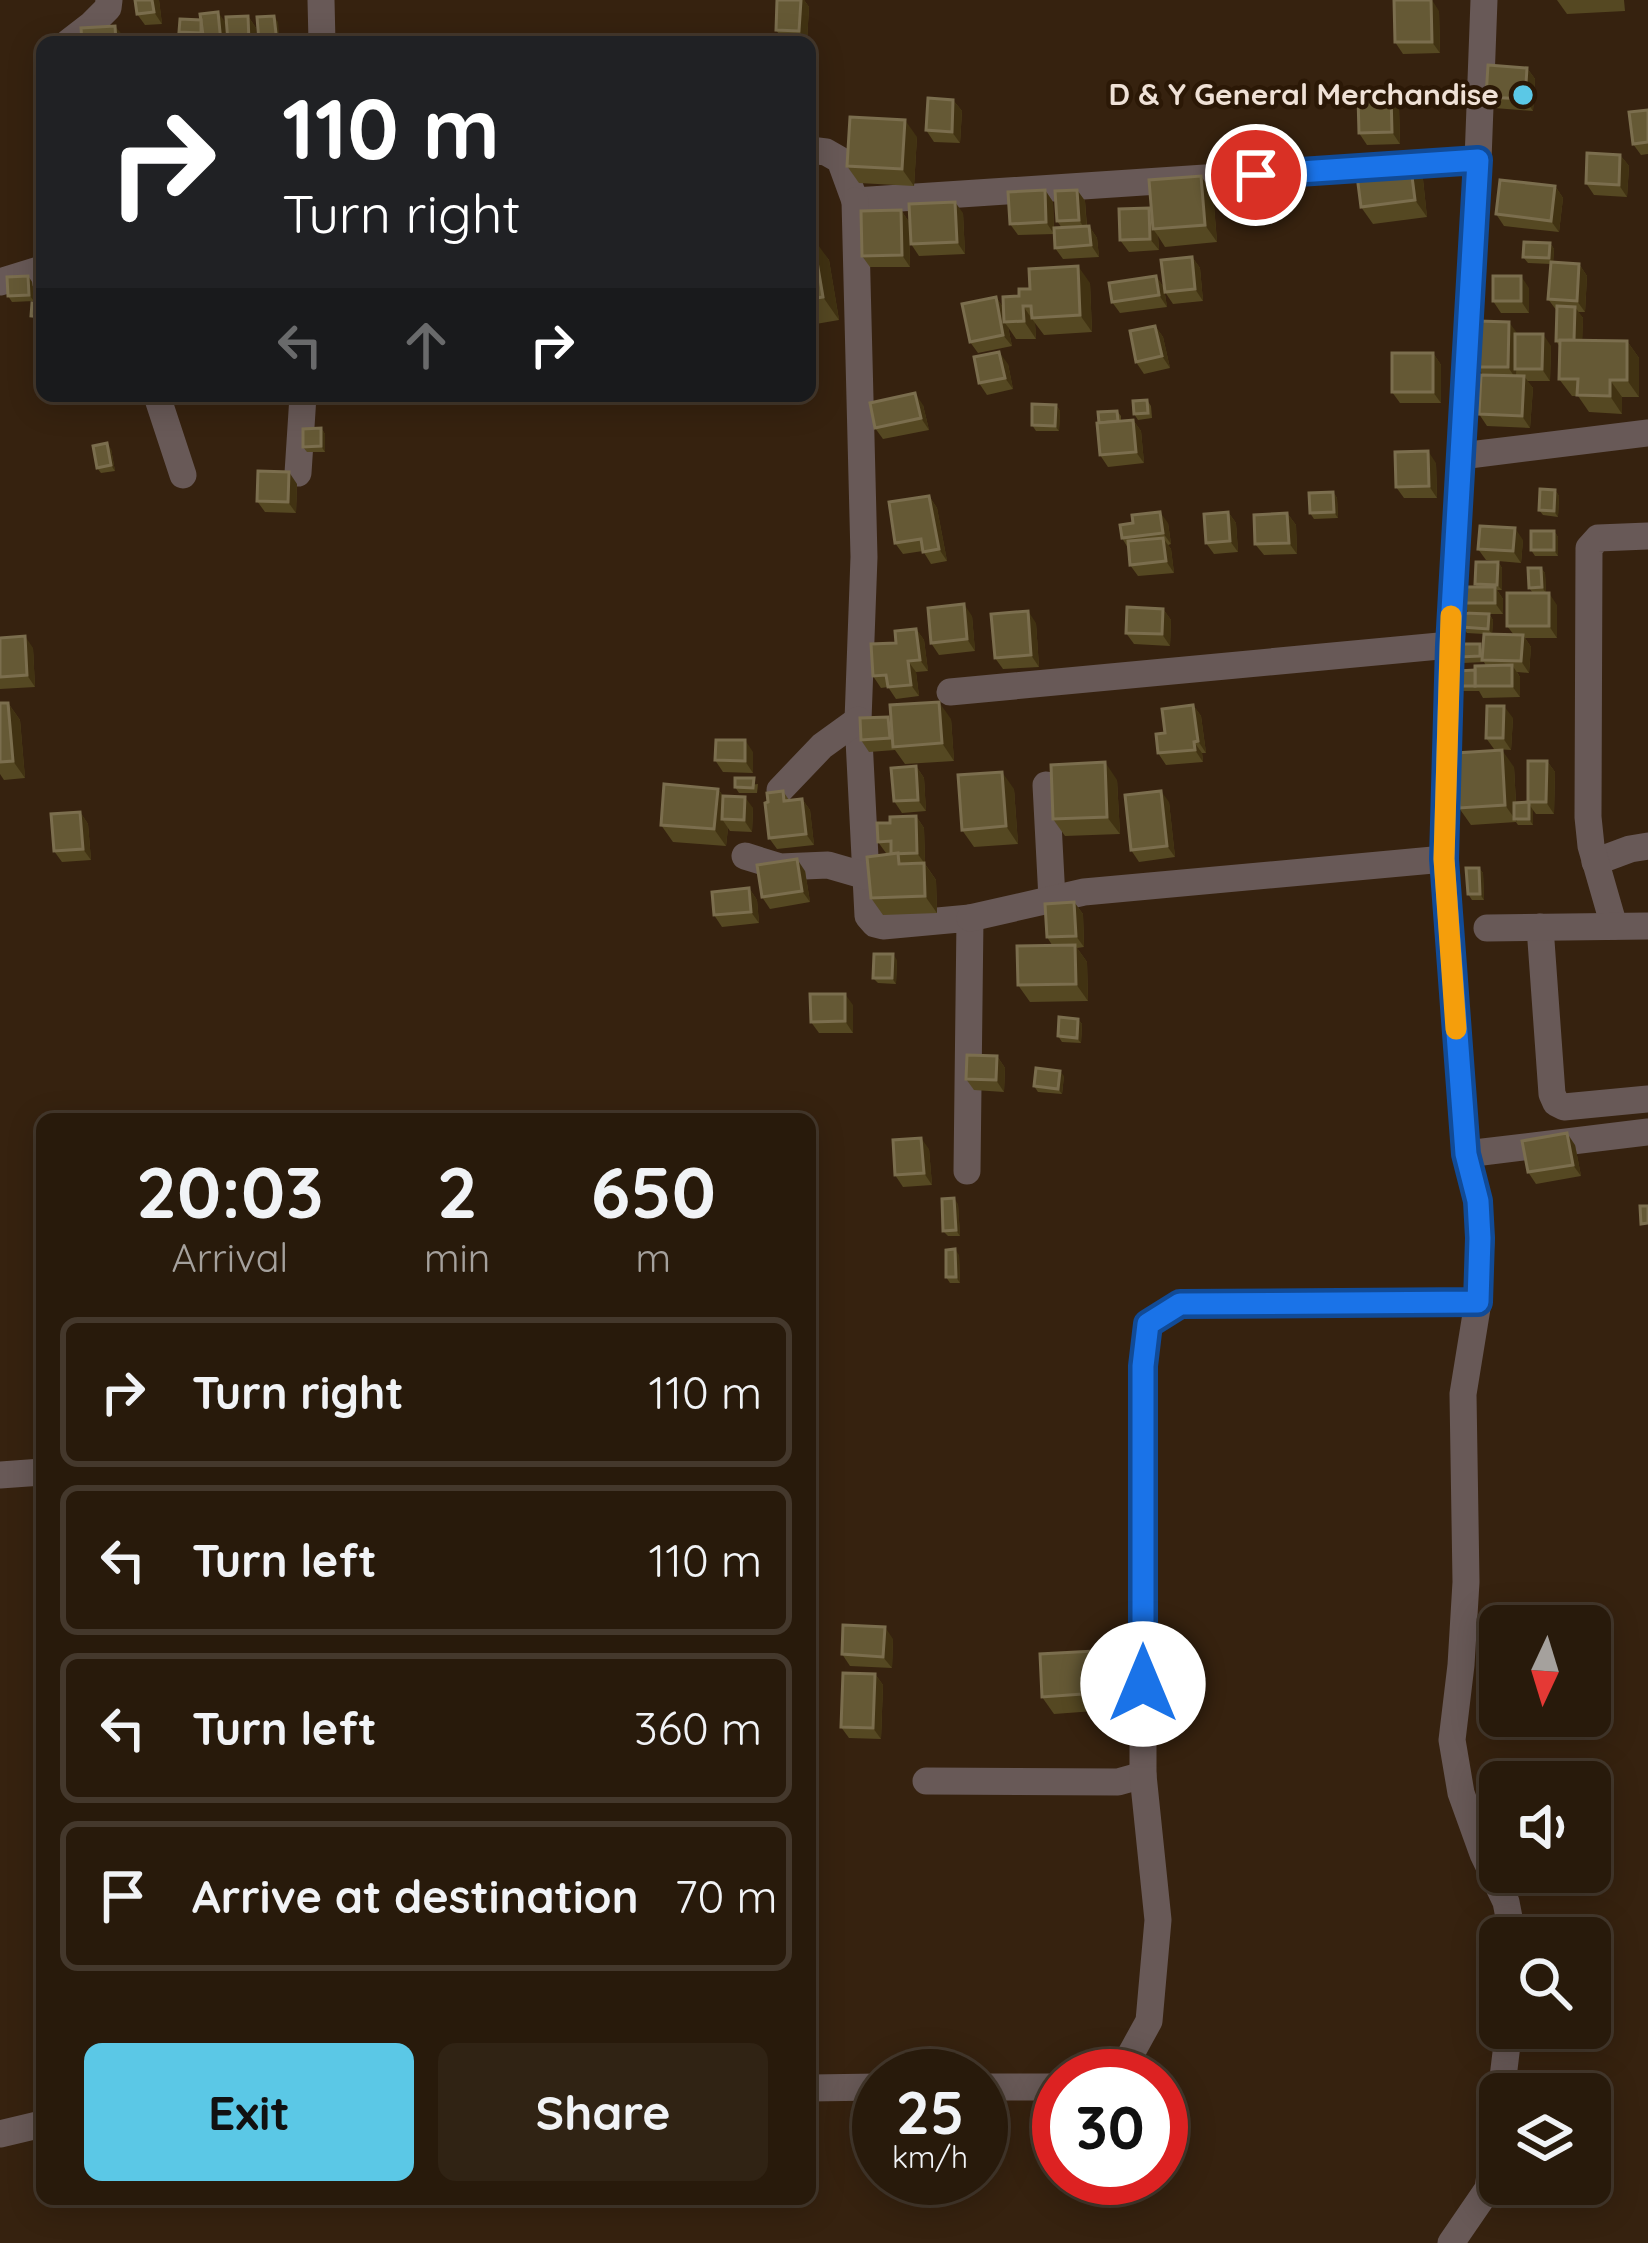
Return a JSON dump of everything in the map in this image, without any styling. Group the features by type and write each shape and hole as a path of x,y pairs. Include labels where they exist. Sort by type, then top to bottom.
{"street":[{"path":"76,36 108,8 109,0"},
{"path":"321,0 322,36"},
{"path":"1484,0 1450,645 1444,859 1468,928 1466,1154 1478,1201 1480,1238 1478,1302 1463,1394 1466,1582 1452,1740 1461,1793 1509,1917"},
{"path":"816,151 840,160 855,201 864,557 858,720 868,916 875,924 970,918 1084,892 1444,859"},
{"path":"855,201 1478,160"},
{"path":"0,282 36,271"},
{"path":"159,402 183,475"},
{"path":"298,473 303,402"},
{"path":"1461,456 1648,433"},
{"path":"1614,926 1591,846 1588,817 1589,548 1598,538 1648,536"},
{"path":"950,692 1450,645"},
{"path":"780,790 822,746 858,720"},
{"path":"1046,784 1052,899"},
{"path":"1595,862 1648,846"},
{"path":"745,856 780,867 828,865 866,876"},
{"path":"967,1171 970,918"},
{"path":"1468,928 1648,926"},
{"path":"1540,927 1556,1103 1564,1107 1648,1099"},
{"path":"1466,1154 1648,1132"},
{"path":"1134,2049 1149,2021 1158,1920 1143,1775 1143,1366 1148,1324 1180,1304 1478,1302"},
{"path":"0,1475 36,1472"},
{"path":"926,1781 1118,1782 1143,1775"},
{"path":"816,2088 852,2087"},
{"path":"0,2134 36,2125"},
{"path":"1450,2243 1479,2202"}],"building":[{"path":"135,0 152,0 154,12 137,14"},
{"path":"777,0 801,0 799,31 776,30"},
{"path":"1394,0 1431,0 1432,42 1395,42"},
{"path":"218,12 220,36 203,36 200,14"},
{"path":"248,16 249,36 228,36 226,17"},
{"path":"274,16 276,36 259,36 257,17"},
{"path":"180,19 201,20 201,33 179,32"},
{"path":"115,26 116,36 82,36 81,28"},
{"path":"1488,65 1527,68 1525,99 1486,97"},
{"path":"1391,95 1392,132 1359,133 1358,97"},
{"path":"928,98 953,100 952,132 926,130"},
{"path":"1648,110 1648,142 1633,144 1629,112"},
{"path":"850,117 905,120 902,169 847,166"},
{"path":"1409,153 1415,200 1361,207 1355,160"},
{"path":"1587,153 1620,155 1619,185 1586,183"},
{"path":"1201,176 1205,225 1153,229 1149,180"},
{"path":"1500,180 1555,186 1551,221 1496,214"},
{"path":"1045,190 1046,222 1010,224 1008,192"},
{"path":"1077,190 1079,220 1057,221 1055,191"},
{"path":"955,202 957,242 911,244 909,204"},
{"path":"1149,208 1150,239 1120,240 1119,209"},
{"path":"901,210 902,255 862,256 861,211"},
{"path":"1089,226 1091,245 1055,248 1054,228"},
{"path":"1524,242 1550,243 1549,258 1523,257"},
{"path":"816,256 823,297 816,298"},
{"path":"1192,257 1195,289 1165,292 1161,260"},
{"path":"1551,262 1579,264 1577,301 1548,299"},
{"path":"1078,266 1080,315 1032,318 1031,306 1023,306 1024,321 1004,322 1003,297 1030,289 1029,269"},
{"path":"28,276 29,295 8,296 7,277"},
{"path":"1156,276 1159,295 1112,302 1109,283"},
{"path":"1493,276 1521,276 1521,301 1493,301"},
{"path":"996,297 1003,335 970,342 962,304"},
{"path":"1557,306 1575,307 1574,340 1556,341"},
{"path":"1478,321 1509,322 1508,367 1477,367"},
{"path":"1155,326 1162,356 1136,362 1130,331"},
{"path":"1515,334 1543,334 1542,369 1515,369"},
{"path":"1560,340 1627,341 1627,380 1610,380 1610,396 1577,395 1578,379 1559,379"},
{"path":"999,352 1005,378 979,383 974,357"},
{"path":"1392,353 1433,353 1433,392 1392,392"},
{"path":"1481,375 1524,376 1522,416 1479,414"},
{"path":"915,393 921,418 875,428 870,403"},
{"path":"1147,400 1148,413 1134,414 1133,401"},
{"path":"1032,404 1056,405 1055,426 1032,425"},
{"path":"1117,411 1118,421 1099,423 1098,412"},
{"path":"1133,420 1136,452 1100,455 1097,423"},
{"path":"321,428 321,446 303,447 303,429"},
{"path":"107,443 111,465 97,468 93,446"},
{"path":"1428,451 1429,486 1396,487 1395,452"},
{"path":"258,471 289,472 288,502 257,501"},
{"path":"1540,489 1555,490 1554,511 1539,510"},
{"path":"1333,492 1334,512 1310,513 1309,493"},
{"path":"929,496 939,549 923,552 921,539 895,543 889,502"},
{"path":"1160,512 1163,533 1122,538 1120,525 1133,523 1132,515"},
{"path":"1228,512 1230,541 1206,543 1204,514"},
{"path":"1287,513 1289,543 1255,544 1254,515"},
{"path":"1480,526 1515,528 1513,551 1478,549"},
{"path":"1531,531 1554,531 1554,550 1531,550"},
{"path":"1163,538 1166,561 1130,565 1128,541"},
{"path":"1476,562 1498,562 1497,585 1475,584"},
{"path":"1528,568 1541,568 1542,587 1529,588"},
{"path":"1462,587 1495,587 1495,603 1462,603"},
{"path":"1507,593 1549,593 1549,626 1507,626"},
{"path":"964,604 967,639 931,643 928,608"},
{"path":"1127,607 1163,609 1162,634 1126,633"},
{"path":"1028,611 1031,655 995,658 991,614"},
{"path":"1463,613 1489,614 1488,629 1462,627"},
{"path":"916,629 920,660 908,661 911,685 888,687 886,675 873,676 871,644 896,643 895,631"},
{"path":"1484,634 1523,635 1521,661 1482,660"},
{"path":"25,636 27,675 0,677 0,638"},
{"path":"1459,644 1480,644 1480,656 1459,657"},
{"path":"1512,665 1512,686 1475,686 1475,666"},
{"path":"1475,670 1475,686 1457,686 1457,671"},
{"path":"939,702 942,743 893,747 890,705"},
{"path":"0,703 8,703 13,761 0,762"},
{"path":"1193,705 1195,750 1158,753 1156,734 1165,733 1162,709"},
{"path":"1487,706 1504,706 1503,738 1486,738"},
{"path":"888,717 890,738 861,740 860,718"},
{"path":"716,740 745,740 745,761 715,760"},
{"path":"1502,750 1505,805 1459,808 1456,753"},
{"path":"1528,761 1547,761 1546,802 1528,802"},
{"path":"1105,762 1107,817 1053,819 1051,765"},
{"path":"916,766 918,800 894,801 891,768"},
{"path":"1002,772 1006,826 962,830 958,775"},
{"path":"735,778 754,778 753,788 735,787"},
{"path":"664,784 718,789 714,829 661,825"},
{"path":"783,791 784,801 802,799 806,834 769,838 767,793"},
{"path":"1161,791 1167,846 1131,850 1125,795"},
{"path":"723,796 745,797 744,820 722,819"},
{"path":"1529,802 1529,819 1514,819 1514,803"},
{"path":"80,812 83,849 54,851 51,814"},
{"path":"916,816 917,853 891,854 891,841 878,842 877,823 890,823 890,817"},
{"path":"898,853 899,864 924,863 925,896 871,898 867,857"},
{"path":"797,859 802,891 762,897 757,865"},
{"path":"1466,868 1479,868 1480,894 1468,894"},
{"path":"749,888 751,912 714,915 712,892"},
{"path":"1074,902 1076,936 1047,937 1045,904"},
{"path":"1075,945 1076,984 1018,985 1017,946"},
{"path":"874,954 893,954 892,978 873,978"},
{"path":"810,994 845,994 845,1021 811,1022"},
{"path":"1059,1017 1078,1019 1077,1038 1058,1036"},
{"path":"967,1055 997,1056 996,1080 966,1079"},
{"path":"1036,1068 1060,1071 1058,1089 1034,1086"},
{"path":"1567,1133 1573,1165 1528,1172 1522,1141"},
{"path":"921,1138 924,1173 895,1175 893,1140"},
{"path":"954,1198 956,1230 943,1231 942,1199"},
{"path":"1640,1206 1648,1206 1648,1223 1641,1224"},
{"path":"955,1249 956,1277 946,1277 946,1250"},
{"path":"843,1625 885,1627 883,1657 842,1654"},
{"path":"1094,1651 1096,1693 1042,1697 1040,1654"},
{"path":"843,1673 875,1674 873,1728 841,1727"}],"slow traffic":[{"path":"1451,616 1444,859 1456,1029"}],"place":[{"name":"D & Y General Merchandise","path":"1523,95"}],"route":[{"path":"1143,1684 1143,1366 1148,1324 1180,1304 1478,1302 1478,1201 1466,1154 1444,859 1450,645 1478,160 1256,175"}]}
